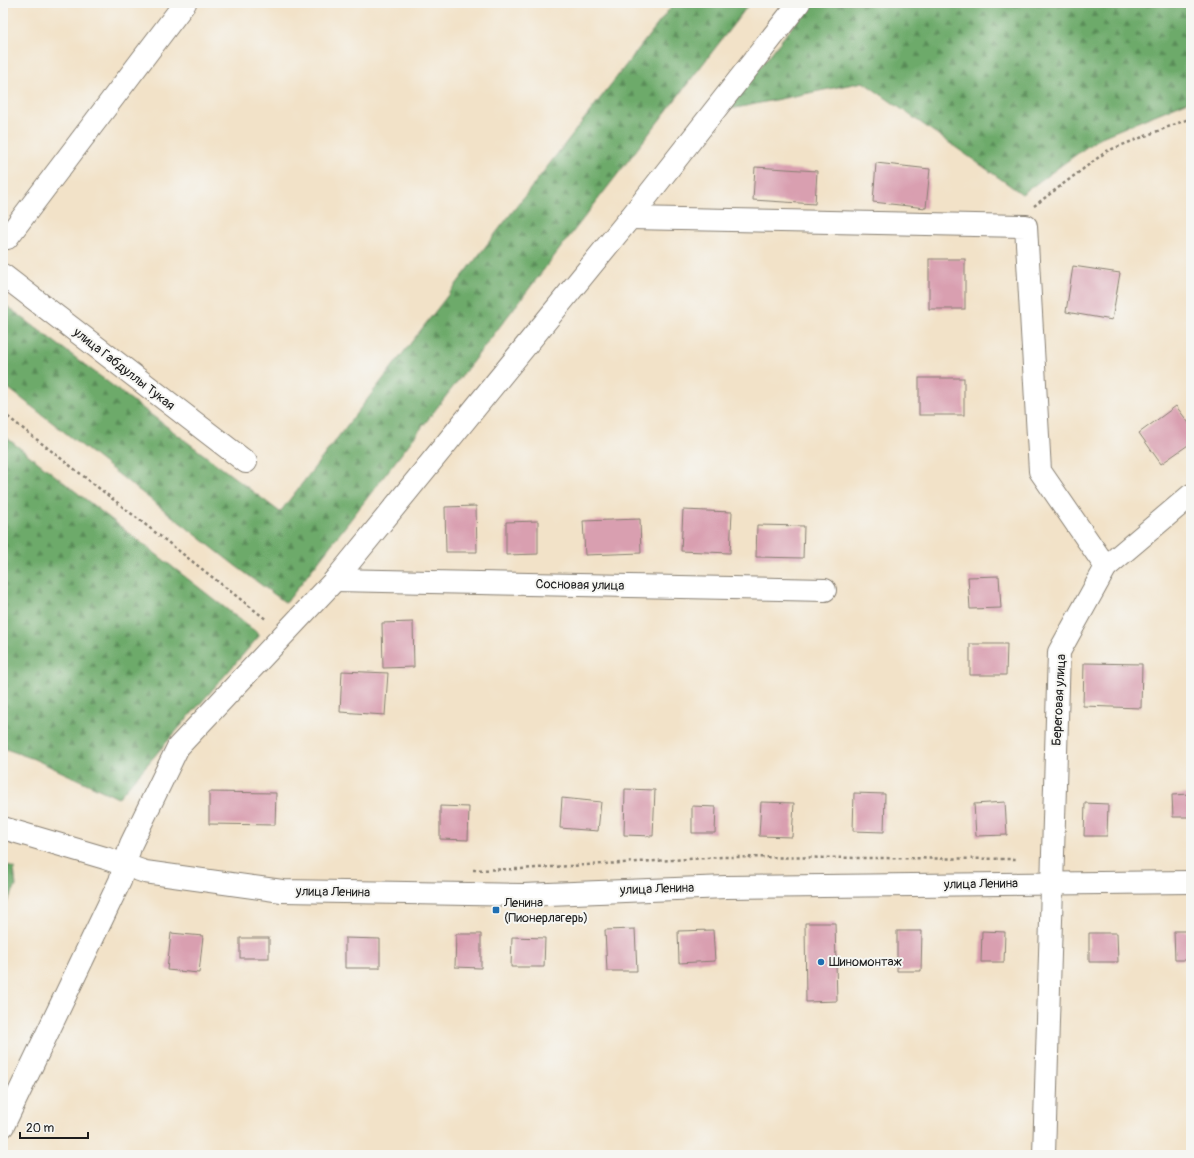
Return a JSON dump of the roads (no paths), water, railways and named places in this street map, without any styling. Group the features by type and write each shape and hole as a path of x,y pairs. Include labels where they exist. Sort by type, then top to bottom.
{"street":[{"path":"7,238 185,3"},
{"path":"3,1126 120,881 131,844 178,747 335,580 630,218 799,3"},
{"path":"630,218 1026,226 1040,471 1106,566"},
{"name":"улица Габдуллы Тукая","path":"3,275 246,462"},
{"name":"Береговая улица","path":"1044,1155 1054,860 1059,652 1106,566 1191,495"},
{"name":"Сосновая улица","path":"335,580 825,590"},
{"name":"улица Ленина","path":"3,828 105,858 145,872 282,891 522,895 726,886 1191,882"}],"place":[{"name":"Ленина (Пионерлагерь)","path":"496,910"},
{"name":"Шиномонтаж","path":"821,962"}]}
